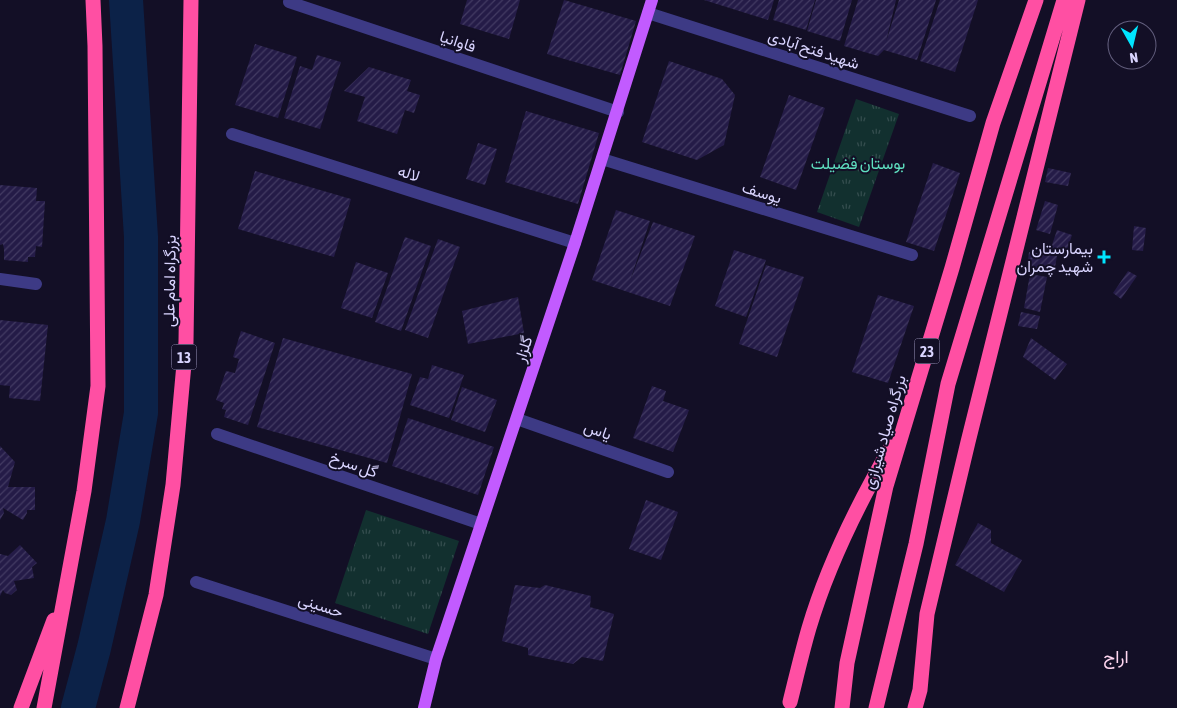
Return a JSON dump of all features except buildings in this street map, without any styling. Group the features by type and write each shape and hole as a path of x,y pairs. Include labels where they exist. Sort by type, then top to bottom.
{"highway":[{"path":"44,708 84,491 98,386 93,0"},
{"name":"بزرگراه امام علی","path":"127,708 156,595 173,485 186,342 191,0"},
{"name":"بزرگراه صیاد شیرازی","path":"842,708 847,663 886,486 952,268 993,123 1036,0"},
{"name":"23","path":"876,708 916,544 948,384 1064,0"},
{"path":"915,708 920,690 929,604 1078,0"},
{"path":"790,702 809,628 830,572 862,497 905,421"},
{"path":"22,708 68,581"}],"main road":[{"name":"گلزار","path":"424,708 436,659 618,112 652,0"}],"street":[{"name":"فاوانیا","path":"289,2 618,112"},
{"name":"شهید فتح آبادی","path":"648,13 970,116"},
{"name":"لاله","path":"232,134 575,243"},
{"name":"یوسف","path":"602,159 912,255"},
{"path":"0,279 36,284"},
{"name":"یاس","path":"516,419 668,472"},
{"name":"گل سرخ","path":"217,434 481,524"},
{"name":"حسینی","path":"196,582 436,659"}],"green space":[{"name":"بوستان فضیلت","path":"856,99 899,114 859,227 817,212"},
{"path":"366,510 459,541 428,634 335,603"}],"waterway":[{"path":"78,708 94,648 123,521 141,413 141,237 126,0"}],"place":[{"name":"بیمارستان شهید چمران","path":"1104,257"}],"district":[{"name":"اراج","path":"1116,656"}]}
